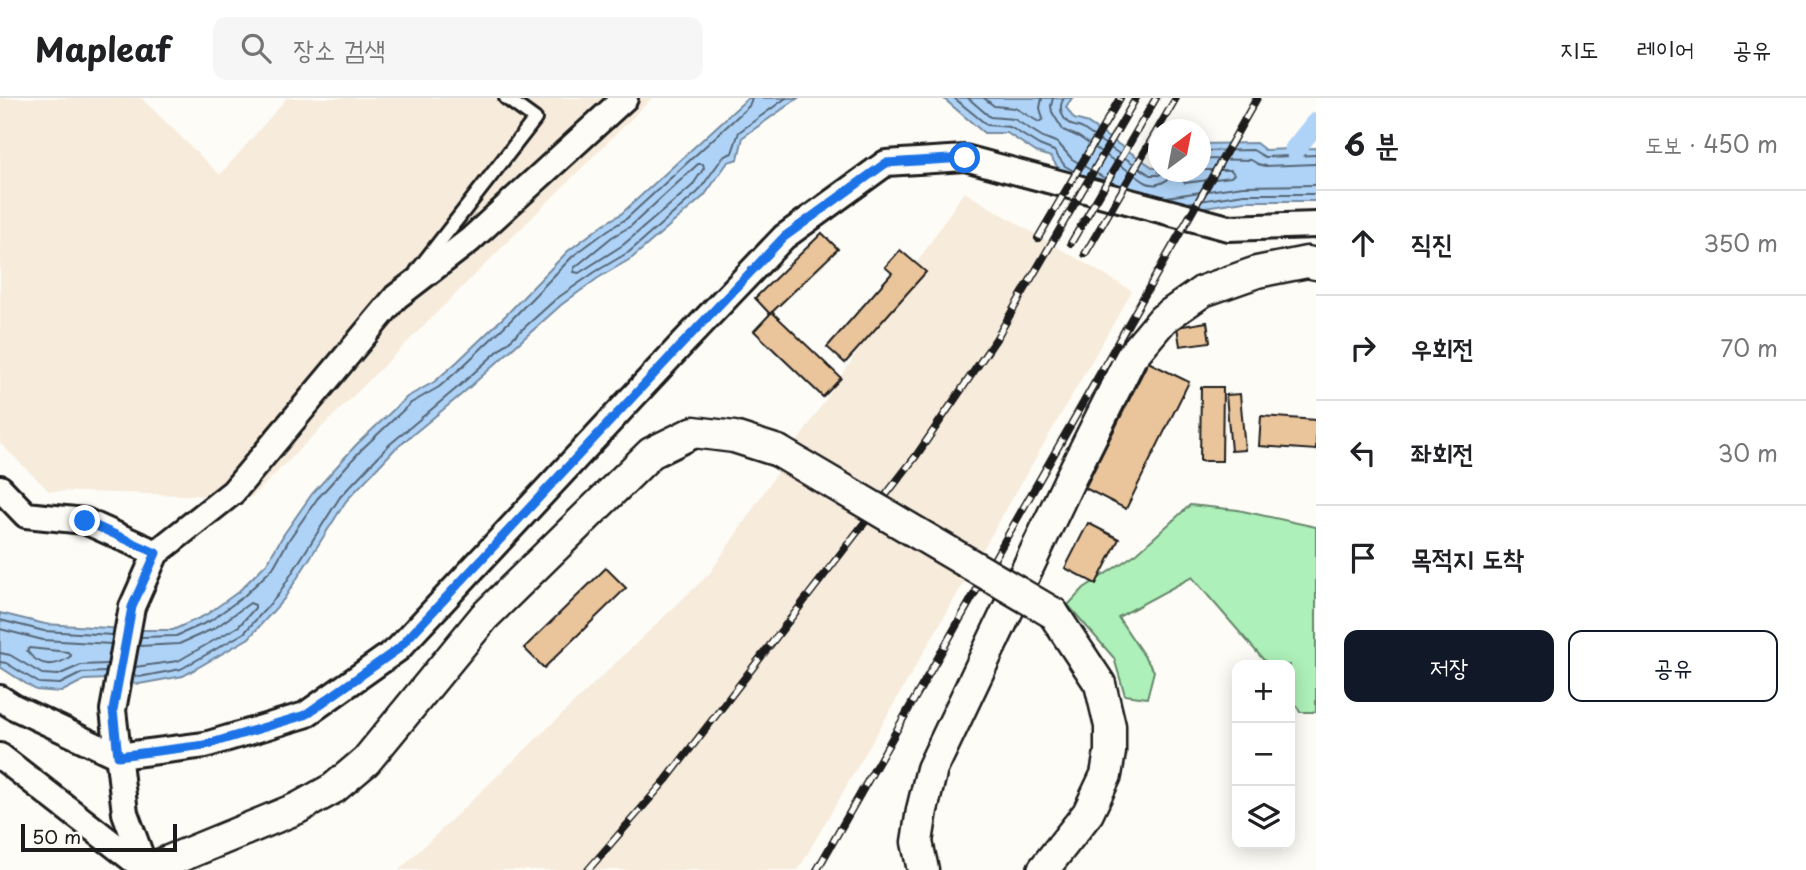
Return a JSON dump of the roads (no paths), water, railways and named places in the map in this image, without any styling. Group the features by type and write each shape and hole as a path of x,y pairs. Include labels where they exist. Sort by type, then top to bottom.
{"street":[{"path":"158,868 125,813 113,710 132,607 156,553 233,492 396,297 471,240 625,98"},
{"path":"0,698 14,708 118,756 205,745 305,715 398,649 784,237 886,163 965,158 1227,228 1316,225"},
{"path":"923,870 917,842 932,769 1131,357 1163,318 1203,291 1257,272 1307,262 1316,264"},
{"path":"158,868 298,808 334,788 366,761 484,617 651,453 694,432 734,437 778,451 1053,612 1100,684 1110,726 1111,752 1106,775 1088,813 1044,870"},
{"path":"0,488 26,515 85,521 156,553"},
{"path":"0,756 158,868"}],"lane":[{"path":"396,297 534,119 506,98"}],"water":[{"path":"748,98 798,98 743,137 738,159 728,162 704,196 632,258 561,305 462,394 394,450 346,501 284,599 249,638 183,676 139,684 108,679 84,680 61,692 36,690 0,667 0,613 45,624 173,630 206,615 238,592 267,563 312,494 356,445 407,397 434,382 457,362 568,251 621,214"},
{"path":"943,98 1072,98 1066,107 1074,119 1085,122 1148,164 1148,182 1211,182 1211,144 1256,143 1265,150 1316,148 1316,201 1244,201 1159,214 1060,171 1051,157 1036,152 1007,133 984,133"}],"waterway":[{"path":"1295,149 1316,123"}],"railway":[{"path":"1038,238 1120,98"},
{"path":"588,870 666,780 916,456 996,339 1136,98"},
{"path":"1071,243 1156,98"},
{"path":"1085,254 1176,98"},
{"path":"817,870 1257,98"}]}
